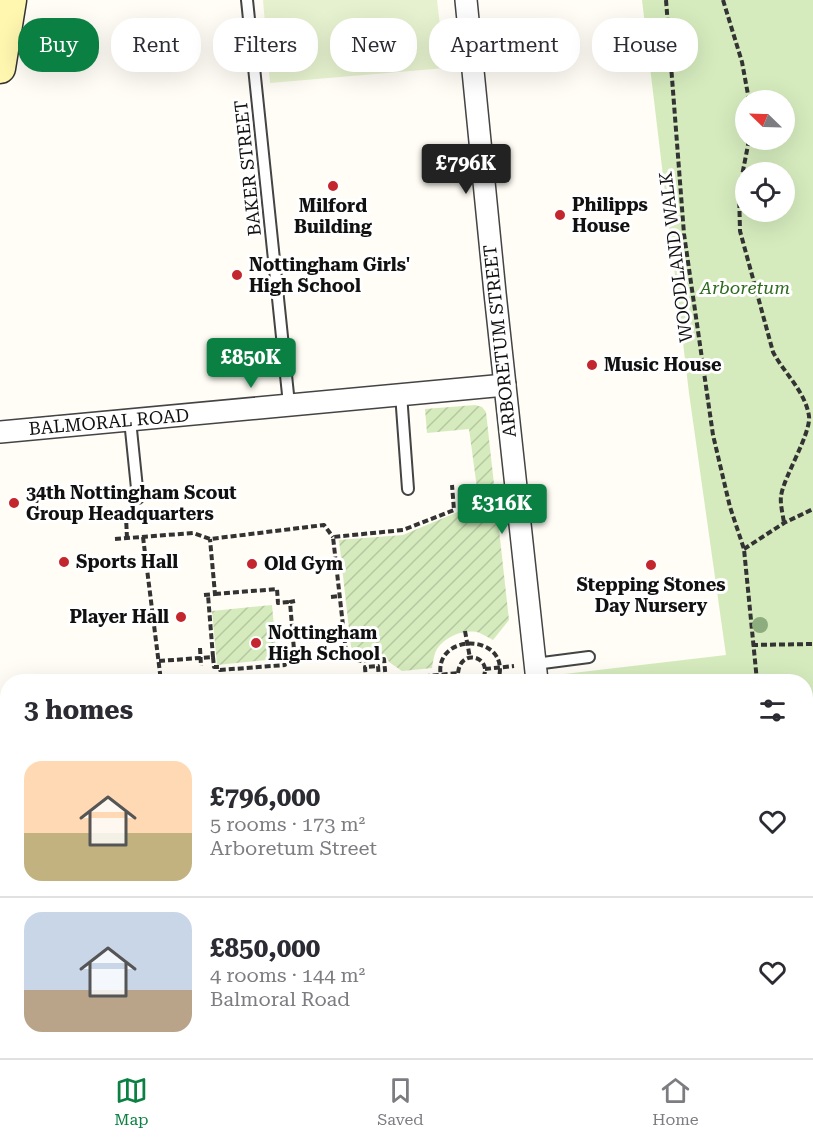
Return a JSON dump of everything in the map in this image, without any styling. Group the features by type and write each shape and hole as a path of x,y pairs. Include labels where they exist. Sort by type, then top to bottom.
{"street":[{"path":"0,68 11,0"},
{"name":"ARBORETUM STREET","path":"466,0 536,673"},
{"name":"BALMORAL ROAD","path":"0,432 505,385"}],"lane":[{"name":"BAKER STREET","path":"247,0 289,405"},
{"path":"401,394 408,489"},
{"path":"130,420 138,498"},
{"path":"536,673 589,657"}],"path":[{"name":"WOODLAND WALK","path":"666,0 684,234 713,435 730,507 744,549 756,674"},
{"path":"723,0 742,62 747,90"},
{"path":"747,150 739,191 740,231 773,352 779,364 794,381 804,400 809,418 781,495 784,523"},
{"path":"333,537 403,530 454,510 452,485"},
{"path":"29,510 42,495"},
{"path":"744,549 784,523 813,509"},
{"path":"126,517 127,538"},
{"path":"115,538 193,533 210,539 234,534 324,525 333,537 346,651 359,661 384,659 385,674"},
{"path":"143,537 160,674"},
{"path":"210,539 214,594"},
{"path":"295,656 284,657 285,664 220,670 219,667 214,667 206,595 277,589 278,603 292,602 295,656 295,662"},
{"path":"331,597 340,596"},
{"path":"465,631 470,658"},
{"path":"441,674 442,664 447,654 455,646 467,642 481,644 491,650 499,663 500,674"},
{"path":"752,645 813,644"},
{"path":"200,648 201,666"},
{"path":"159,661 213,657"},
{"path":"450,674 458,673 463,660 470,658 482,661 485,669 483,674"},
{"path":"366,674 365,667 378,666 379,674"},
{"path":"485,669 500,668"}],"green space":[{"path":"263,0 437,0 439,18 429,18 429,69 417,70 417,18 330,18 330,72 398,72 270,83 269,72 318,72 318,18 265,18"},
{"name":"Arboretum","path":"642,0 813,0 813,674 564,674 726,655 689,393 651,72 698,72 698,18 644,18"},
{"path":"475,405 482,407 486,412 509,620 493,640 474,632 456,634 445,640 437,649 432,668 402,671 389,662 385,654 362,656 351,647 339,540 403,535 479,503 469,429 427,433 425,409"},
{"path":"272,605 277,659 217,665 212,611"}],"place":[{"name":"Milford Building","path":"333,186"},
{"name":"Philipps House","path":"560,215"},
{"name":"Nottingham Girls' High School","path":"237,275"},
{"name":"Music House","path":"592,365"},
{"name":"34th Nottingham Scout Group Headquarters","path":"14,503"},
{"name":"Sports Hall","path":"64,562"},
{"name":"Old Gym","path":"252,564"},
{"name":"Stepping Stones Day Nursery","path":"651,565"},
{"name":"Player Hall","path":"181,617"},
{"name":"Nottingham High School","path":"256,643"}]}
